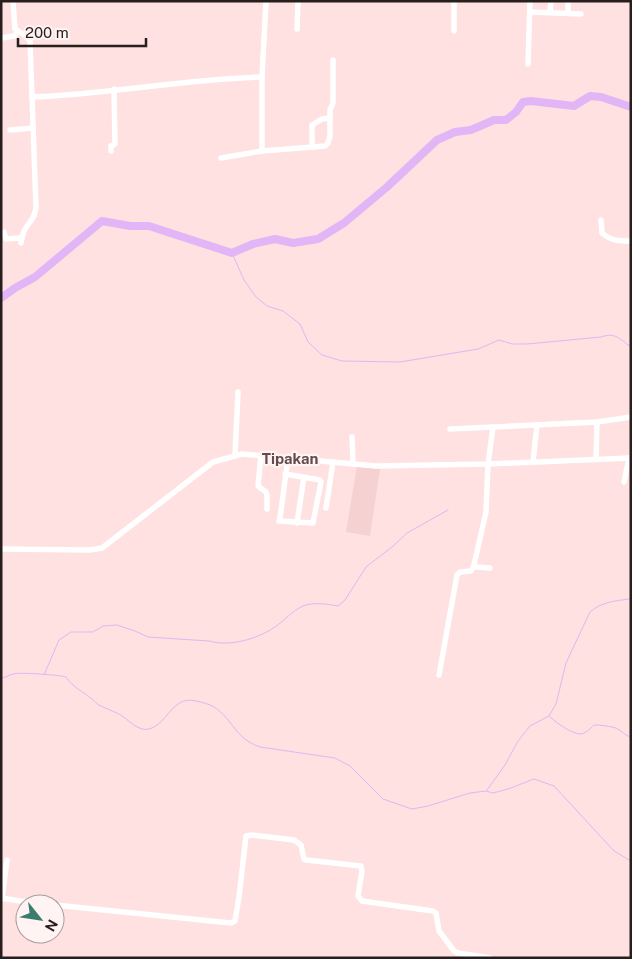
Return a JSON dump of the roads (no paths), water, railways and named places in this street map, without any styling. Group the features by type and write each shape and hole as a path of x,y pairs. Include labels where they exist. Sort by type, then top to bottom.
{"street":[{"path":"4,232 6,239 22,240 24,229 34,217 36,207 30,41 15,29 13,1"},
{"path":"262,151 262,77 266,1"},
{"path":"297,29 298,1"},
{"path":"454,1 454,31"},
{"path":"528,64 530,1"},
{"path":"550,12 551,1"},
{"path":"568,1 568,13"},
{"path":"530,12 580,14"},
{"path":"1,38 14,36 18,32"},
{"path":"221,158 262,151 325,146 330,136 330,110 333,103 333,60"},
{"path":"32,96 75,95 114,89 262,77"},
{"path":"111,150 111,146 115,144 114,89"},
{"path":"312,147 313,123 330,118"},
{"path":"10,130 33,128"},
{"path":"601,220 602,233 607,237 617,241 631,241"},
{"path":"235,455 238,392"},
{"path":"450,429 598,422 631,417"},
{"path":"596,459 598,422"},
{"path":"533,462 536,425"},
{"path":"439,676 457,575 460,572 471,572 473,569 486,512 488,464 493,427"},
{"path":"352,437 353,464"},
{"path":"1,549 90,550 102,548 214,462 235,455 260,455 376,466 488,464 630,458 624,482"},
{"path":"260,455 258,486 266,492 267,509"},
{"path":"285,474 317,479 321,482 314,520 310,524 279,521 285,474 288,458"},
{"path":"326,508 333,462"},
{"path":"297,523 304,477"},
{"path":"474,565 476,567 490,568"},
{"path":"65,907 231,923 235,920 239,897 246,836 294,840 301,844 304,859 306,860 361,866 358,896 362,901 435,912 439,931 454,951 490,958"},
{"path":"8,860 2,898 15,900"}],"waterway":[{"path":"1,298 35,277 102,221 130,226 149,226 232,253 253,244 275,239 293,243 318,239 344,223 387,187 437,140 455,132 471,130 494,120 506,120 516,112 523,102 531,101 574,106 590,96 601,97 631,107"},
{"path":"232,253 244,280 256,297 267,306 283,311 300,324 308,342 322,355 342,361 400,362 478,349 499,340 512,344 527,344 610,335 617,337 631,347"},
{"path":"44,675 59,640 71,632 93,632 103,626 117,625 148,637 226,643 243,641 260,635 279,624 295,610 303,606 316,604 338,606 345,600 366,567 407,533 448,510"},
{"path":"487,790 505,765 518,741 530,726 549,716 556,704 566,663 590,612 603,604 631,597"},
{"path":"1,678 23,673 66,677 75,687 99,705 119,714 141,729 149,729 161,722 181,702 188,700 205,703 221,712 239,734 251,743 260,747 335,758 350,766 383,799 412,809 470,793 486,791 493,793 534,779 554,786 614,851 631,861"},
{"path":"550,717 572,732 580,734 589,730 594,725 599,725 616,728 631,737"}],"district":[{"name":"Tipakan","path":"290,459"}]}
